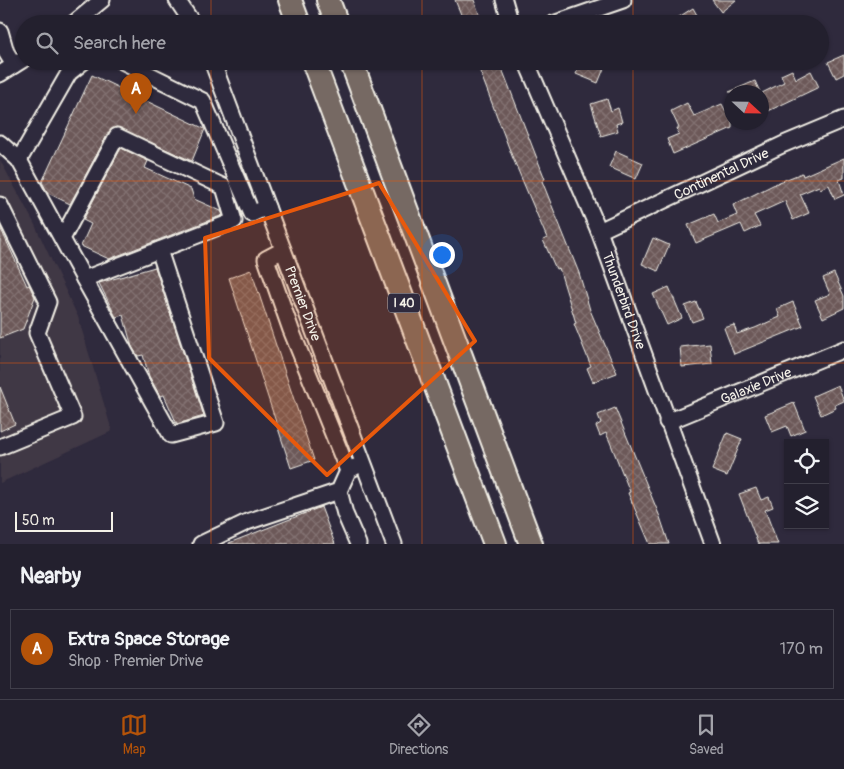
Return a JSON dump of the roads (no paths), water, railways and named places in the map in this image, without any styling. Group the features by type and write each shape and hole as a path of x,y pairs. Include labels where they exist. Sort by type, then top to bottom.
{"highway":[{"path":"290,0 296,15"},
{"path":"328,0 334,15"},
{"name":"I 40","path":"316,70 495,544"},
{"name":"I 40","path":"353,70 531,544"}],"street":[{"path":"84,15 102,0"},
{"path":"177,0 187,15"},
{"path":"504,0 508,15"},
{"path":"579,15 623,0"},
{"path":"0,31 6,52 15,59"},
{"path":"0,74 15,65"},
{"path":"19,160 69,73 73,70"},
{"path":"140,70 203,101 252,214"},
{"name":"Premier Drive","path":"215,70 394,544"},
{"name":"Thunderbird Drive","path":"530,70 599,231 713,544"},
{"name":"Continental Drive","path":"599,231 784,144 844,119"},
{"path":"62,239 117,136 224,187 234,221"},
{"path":"0,143 19,160 171,435 216,423 159,250"},
{"path":"0,205 48,302 37,333 73,417 0,447"},
{"path":"84,280 267,208"},
{"path":"283,250 266,259 291,330 348,470"},
{"name":"Galaxie Drive","path":"667,422 844,349"},
{"path":"358,544 345,514 339,491 348,470 364,463"},
{"path":"202,544 248,522 339,491"}],"place":[{"name":"Extra Space Storage","path":"136,114"}]}
